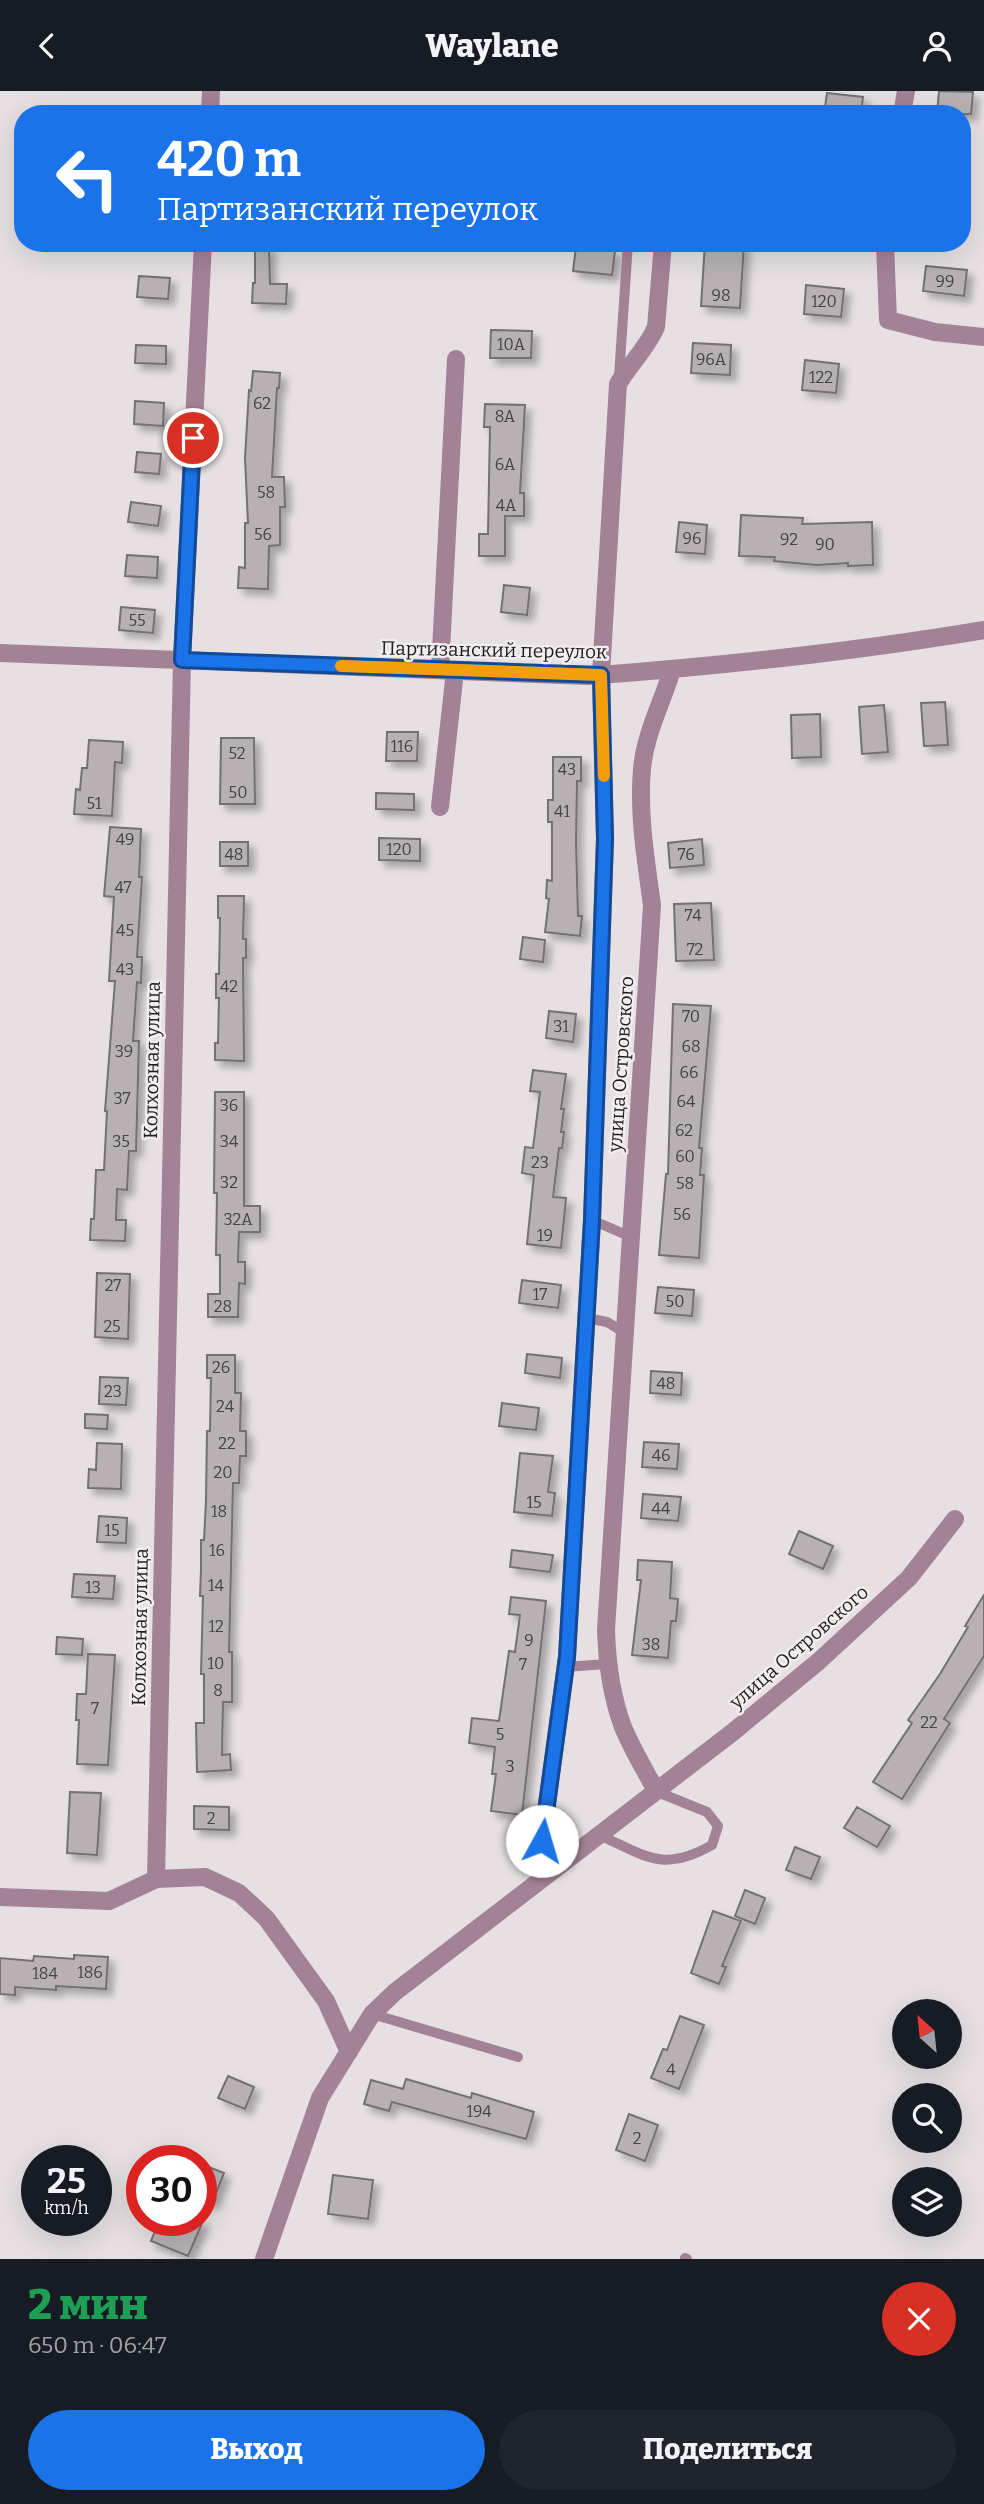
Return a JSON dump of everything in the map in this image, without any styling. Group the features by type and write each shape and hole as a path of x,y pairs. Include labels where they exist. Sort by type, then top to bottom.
{"street":[{"name":"Колхозная улица","path":"156,1879 182,660 203,252"},
{"path":"549,1873 542,1841 565,1667 592,1220 605,839 601,675 618,384 656,327 662,252"},
{"path":"885,252 887,320 935,332 984,337"},
{"path":"440,807 448,670 456,359"},
{"name":"Партизанский переулок","path":"0,653 601,675 672,670 984,630"},
{"name":"улица Островского","path":"655,1791 624,1728 613,1693 607,1664 606,1630 652,905 642,816 642,768 653,720 672,670"},
{"name":"улица Островского","path":"264,2259 320,2098 372,2014 395,1992 818,1661 909,1578 956,1519"},
{"path":"0,1896 109,1901 156,1879 205,1877 239,1893 266,1918 326,2001 349,2052"}],"lane":[{"path":"618,384 627,252"},
{"path":"592,1220 631,1237"},
{"path":"586,1318 607,1322 625,1333"},
{"path":"565,1667 607,1664"},
{"path":"599,1834 666,1862 690,1858 712,1845 718,1826 707,1812 655,1791"},
{"path":"372,2014 518,2057"}],"building":[{"path":"939,91 973,92 971,114 971,105 938,105"},
{"path":"827,93 863,97 862,105 825,105"},
{"path":"255,252 269,252 270,284 287,284 286,304 252,303"},
{"path":"575,252 615,252 612,275 573,271"},
{"path":"704,252 743,252 740,308 701,306"},
{"path":"926,266 967,270 964,296 923,291"},
{"path":"139,276 170,278 168,299 137,297"},
{"path":"806,285 844,289 841,317 804,314"},
{"path":"491,330 532,331 531,358 490,358"},
{"path":"693,343 731,345 730,375 691,373"},
{"path":"136,345 166,346 166,364 135,363"},
{"path":"805,360 839,364 836,393 802,390"},
{"path":"253,371 280,373 272,477 284,477 285,507 280,507 280,545 269,546 268,589 238,588 239,567 245,568 245,523 248,523 245,458 249,390 251,391"},
{"path":"135,401 164,403 163,426 134,424"},
{"path":"485,404 525,405 520,493 524,493 524,516 505,516 505,556 479,556 479,534 488,534 490,427 484,427"},
{"path":"137,452 161,454 159,474 135,472"},
{"path":"131,502 161,506 158,526 128,522"},
{"path":"741,515 803,518 802,524 872,522 873,565 817,565 774,561 775,557 739,556"},
{"path":"679,522 707,525 705,554 676,552"},
{"path":"127,555 158,557 157,578 125,576"},
{"path":"504,585 530,588 527,615 501,612"},
{"path":"121,607 155,610 153,633 119,630"},
{"path":"945,702 948,745 924,746 921,703"},
{"path":"884,705 888,752 862,754 859,707"},
{"path":"820,714 821,757 792,758 791,715"},
{"path":"387,732 418,732 417,761 386,761"},
{"path":"221,738 254,738 255,804 220,804"},
{"path":"89,740 123,742 122,763 115,762 112,816 74,814 76,789 80,790 82,768 87,768"},
{"path":"553,757 581,757 581,781 577,781 576,843 578,916 582,916 580,936 545,932 549,899 546,898 547,880 552,881 552,822 548,822 548,800 553,800"},
{"path":"376,793 414,794 414,810 376,809"},
{"path":"110,827 141,829 139,877 142,877 137,957 142,957 141,983 137,982 133,1041 139,1041 136,1151 129,1151 127,1190 117,1189 116,1220 126,1220 125,1241 90,1240 91,1219 94,1219 96,1170 104,1170 105,1111 115,981 109,981 114,897 104,896"},
{"path":"379,838 420,839 420,861 379,860"},
{"path":"702,839 704,865 670,868 668,843"},
{"path":"220,842 248,842 248,866 220,866"},
{"path":"218,896 244,896 244,1061 215,1060 219,998 216,998 216,974 219,974"},
{"path":"711,903 714,960 676,961 674,904"},
{"path":"523,937 545,940 543,962 520,959"},
{"path":"673,1004 711,1006 699,1148 702,1148 700,1175 704,1175 699,1258 659,1255 668,1174"},
{"path":"549,1011 576,1014 573,1042 546,1038"},
{"path":"533,1070 566,1074 561,1109 564,1109 561,1132 564,1132 562,1148 559,1148 553,1197 566,1198 561,1248 527,1244 534,1175 522,1173 525,1147 533,1148 540,1092 530,1091"},
{"path":"215,1092 244,1092 244,1206 260,1206 260,1232 239,1232 238,1262 245,1262 245,1284 239,1283 238,1317 208,1317 208,1294 220,1294 220,1255 216,1255 217,1193 214,1193"},
{"path":"97,1273 130,1274 128,1339 95,1337"},
{"path":"522,1280 561,1285 558,1308 519,1303"},
{"path":"658,1287 694,1290 692,1316 655,1313"},
{"path":"527,1354 562,1358 560,1378 525,1373"},
{"path":"207,1355 235,1355 235,1393 241,1393 240,1431 246,1431 246,1456 240,1456 239,1483 233,1483 229,1652 232,1652 232,1702 223,1702 222,1755 230,1754 231,1770 197,1772 196,1723 204,1723 204,1674 201,1674 203,1596 200,1596 207,1431 210,1431 211,1378 207,1378"},
{"path":"651,1371 682,1373 681,1395 650,1393"},
{"path":"100,1377 128,1378 126,1405 99,1404"},
{"path":"502,1403 539,1408 536,1430 499,1426"},
{"path":"85,1414 108,1415 107,1429 85,1428"},
{"path":"644,1442 679,1444 677,1469 642,1467"},
{"path":"97,1443 122,1444 121,1489 88,1488 89,1469 96,1470"},
{"path":"520,1453 553,1456 548,1492 555,1493 552,1516 514,1512"},
{"path":"643,1494 681,1497 678,1521 641,1518"},
{"path":"99,1516 127,1518 126,1543 97,1542"},
{"path":"799,1531 833,1546 823,1569 789,1554"},
{"path":"512,1550 553,1555 550,1572 510,1567"},
{"path":"638,1560 672,1562 670,1598 678,1599 676,1621 671,1621 668,1658 632,1655 641,1580 637,1580"},
{"path":"74,1574 115,1576 113,1599 72,1597"},
{"path":"984,1595 984,1656 944,1719 950,1723 902,1799 873,1782 912,1723 908,1720 940,1674"},
{"path":"511,1597 546,1601 522,1815 491,1811 496,1774 492,1774 495,1747 469,1743 472,1718 499,1721 509,1651 515,1652 520,1615 509,1614"},
{"path":"57,1637 83,1639 82,1655 56,1654"},
{"path":"88,1654 115,1655 108,1765 77,1764 77,1694 86,1694"},
{"path":"70,1792 101,1793 97,1855 67,1853"},
{"path":"194,1806 229,1807 229,1830 194,1829"},
{"path":"857,1807 890,1826 877,1847 844,1828"},
{"path":"795,1847 820,1857 811,1879 786,1870"},
{"path":"745,1890 765,1898 755,1924 735,1916"},
{"path":"713,1911 741,1921 722,1966 726,1967 719,1984 691,1973"},
{"path":"74,1955 108,1957 106,1989 15,1987 15,1995 0,1994 0,1958 33,1961 34,1956 74,1959"},
{"path":"680,2016 704,2025 679,2089 651,2078 663,2049 667,2050"},
{"path":"228,2076 254,2087 245,2109 218,2098"},
{"path":"406,2079 471,2098 472,2093 534,2112 526,2139 392,2102 389,2111 364,2104 371,2080 403,2089"},
{"path":"629,2114 658,2125 645,2161 616,2150"},
{"path":"217,2170 224,2173 217,2190"},
{"path":"333,2175 373,2180 368,2219 328,2214"},
{"path":"153,2236 197,2236 188,2256 151,2241"}],"slow traffic":[{"path":"341,666 601,675 604,776"}],"route":[{"path":"193,438 182,660 601,675 605,839 592,1220 567,1657 548,1780 542,1841"}]}
